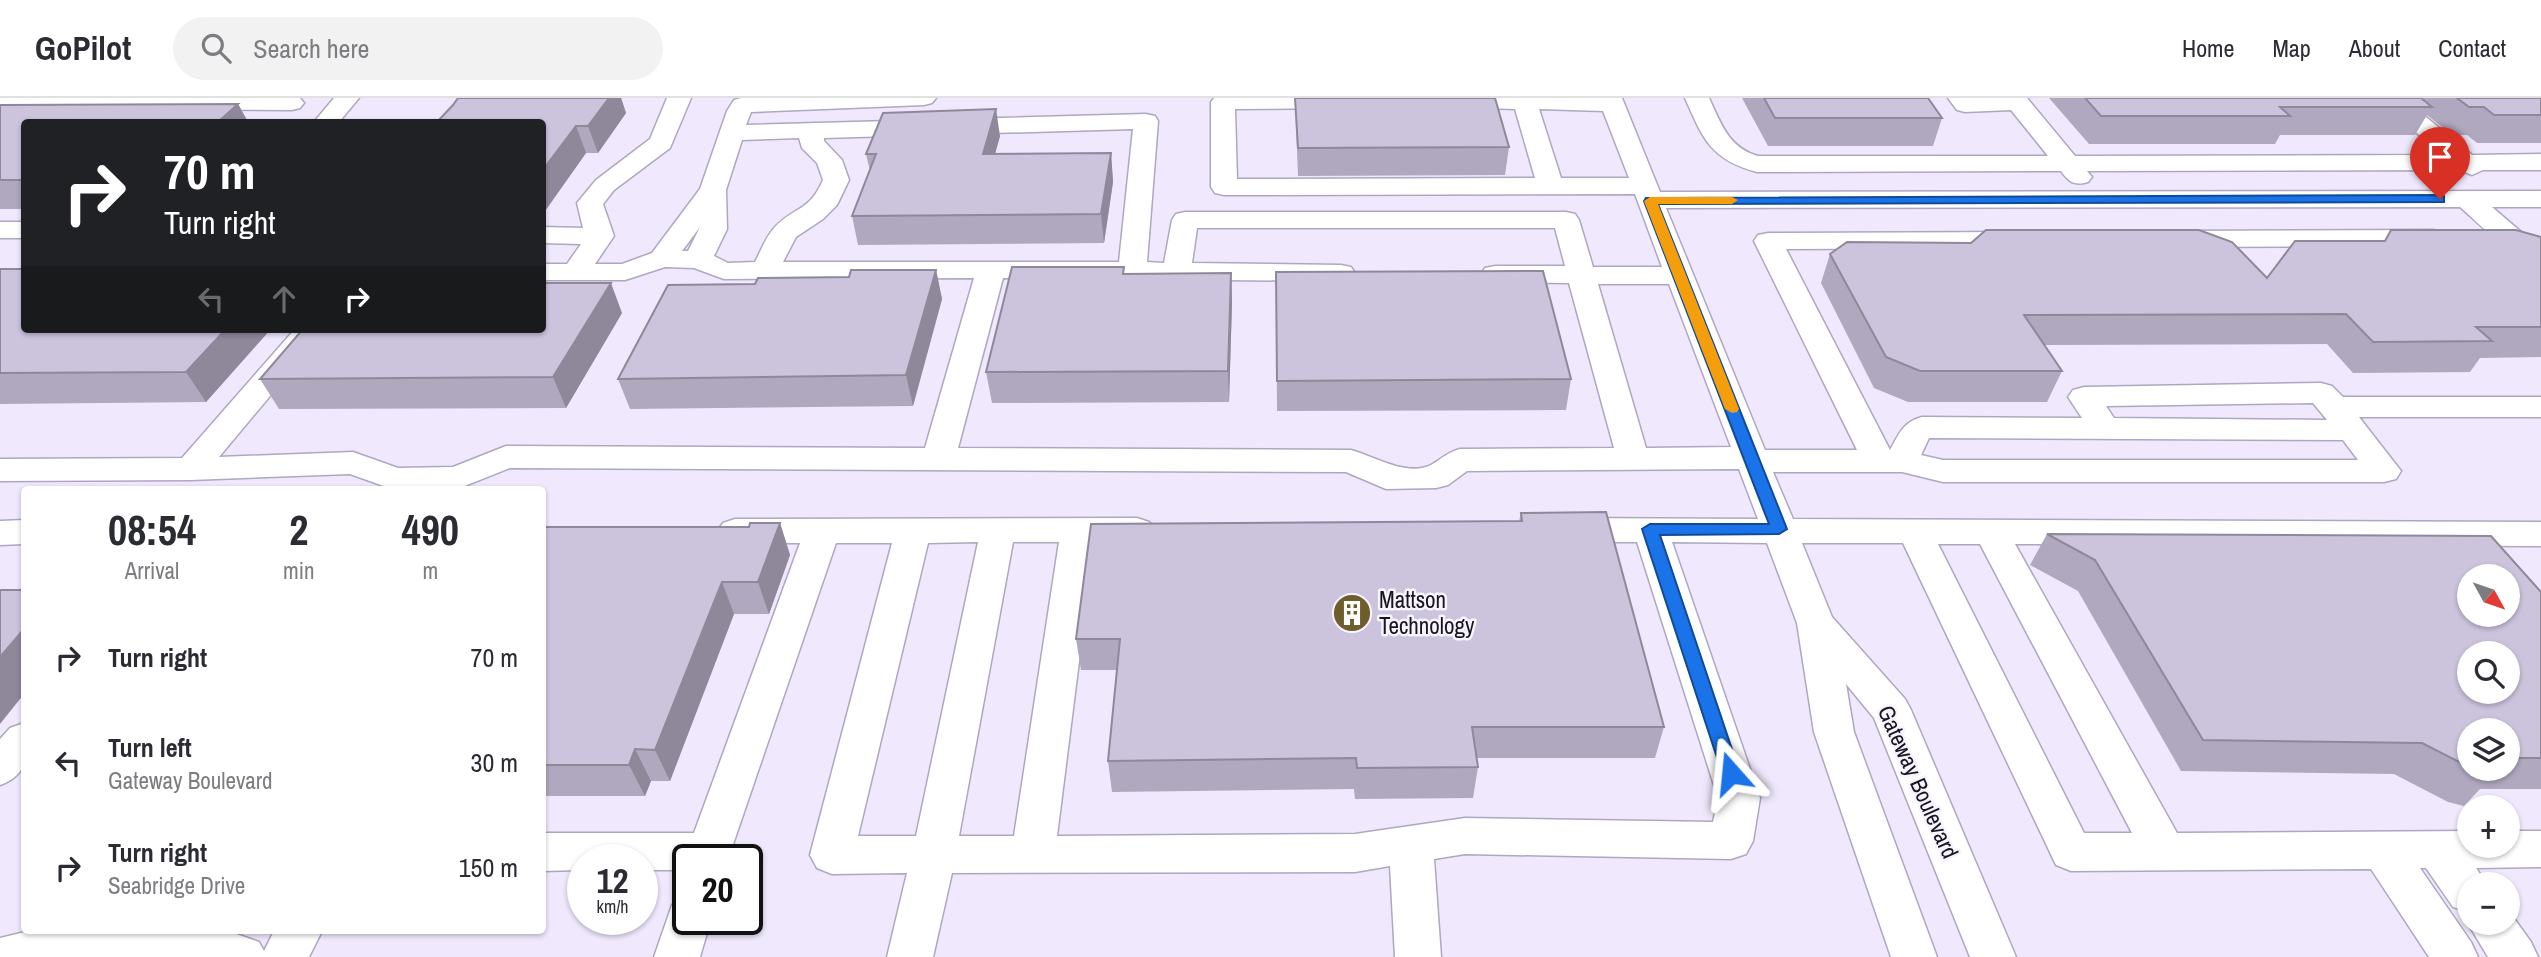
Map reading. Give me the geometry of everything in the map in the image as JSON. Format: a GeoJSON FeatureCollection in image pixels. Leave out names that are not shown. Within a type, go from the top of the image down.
{"type":"FeatureCollection","features":[{"type":"Feature","properties":{"kind":"street"},"geometry":{"type":"LineString","coordinates":[[329,119],[347,98]]}},
{"type":"Feature","properties":{"kind":"street"},"geometry":{"type":"LineString","coordinates":[[662,260],[713,190],[743,101],[924,98]]}},
{"type":"Feature","properties":{"kind":"street"},"geometry":{"type":"LineString","coordinates":[[1697,98],[1720,146],[1737,160],[1757,164],[2541,162]]}},
{"type":"Feature","properties":{"kind":"street"},"geometry":{"type":"LineString","coordinates":[[1960,98],[1965,105],[2016,100],[2097,199]]}},
{"type":"Feature","properties":{"kind":"street"},"geometry":{"type":"LineString","coordinates":[[2389,98],[2465,162],[2531,199]]}},
{"type":"Feature","properties":{"kind":"street"},"geometry":{"type":"LineString","coordinates":[[600,236],[592,217],[590,203],[605,185],[661,143],[684,99]]}},
{"type":"Feature","properties":{"kind":"street"},"geometry":{"type":"LineString","coordinates":[[0,101],[294,100]]}},
{"type":"Feature","properties":{"kind":"street"},"geometry":{"type":"LineString","coordinates":[[276,119],[294,100]]}},
{"type":"Feature","properties":{"kind":"street"},"geometry":{"type":"LineString","coordinates":[[1524,100],[1550,186]]}},
{"type":"Feature","properties":{"kind":"street"},"geometry":{"type":"LineString","coordinates":[[1420,101],[1524,100],[1540,104],[1611,101]]}},
{"type":"Feature","properties":{"kind":"street"},"geometry":{"type":"LineString","coordinates":[[1367,101],[1223,102],[1224,187],[1550,186],[1648,193],[2097,199],[2531,199]]}},
{"type":"Feature","properties":{"kind":"street","name":"Gateway Boulevard"},"geometry":{"type":"LineString","coordinates":[[1611,101],[1816,623],[1834,732],[1914,957]]}},
{"type":"Feature","properties":{"kind":"street"},"geometry":{"type":"LineString","coordinates":[[732,133],[1146,121],[1132,271]]}},
{"type":"Feature","properties":{"kind":"street"},"geometry":{"type":"LineString","coordinates":[[764,271],[785,232],[814,213],[828,199],[836,180],[829,160],[811,143],[813,131]]}},
{"type":"Feature","properties":{"kind":"street"},"geometry":{"type":"LineString","coordinates":[[698,260],[713,229],[713,190]]}},
{"type":"Feature","properties":{"kind":"street"},"geometry":{"type":"LineString","coordinates":[[2466,199],[2527,237]]}},
{"type":"Feature","properties":{"kind":"street"},"geometry":{"type":"LineString","coordinates":[[1179,257],[1185,220],[1566,220],[1633,459]]}},
{"type":"Feature","properties":{"kind":"street"},"geometry":{"type":"LineString","coordinates":[[0,230],[21,230]]}},
{"type":"Feature","properties":{"kind":"street"},"geometry":{"type":"LineString","coordinates":[[546,235],[600,236]]}},
{"type":"Feature","properties":{"kind":"street"},"geometry":{"type":"LineString","coordinates":[[575,272],[600,236]]}},
{"type":"Feature","properties":{"kind":"street"},"geometry":{"type":"LineString","coordinates":[[2151,239],[2527,237]]}},
{"type":"Feature","properties":{"kind":"street"},"geometry":{"type":"LineString","coordinates":[[1890,461],[1768,241],[2055,239]]}},
{"type":"Feature","properties":{"kind":"street"},"geometry":{"type":"LineString","coordinates":[[546,272],[625,272],[662,260],[698,260],[724,271],[1132,271],[1179,257],[1373,273]]}},
{"type":"Feature","properties":{"kind":"street"},"geometry":{"type":"LineString","coordinates":[[939,459],[991,269]]}},
{"type":"Feature","properties":{"kind":"street"},"geometry":{"type":"LineString","coordinates":[[1471,274],[1680,276]]}},
{"type":"Feature","properties":{"kind":"street"},"geometry":{"type":"LineString","coordinates":[[191,469],[308,333]]}},
{"type":"Feature","properties":{"kind":"street"},"geometry":{"type":"LineString","coordinates":[[1890,461],[1922,427],[2104,427],[2541,407]]}},
{"type":"Feature","properties":{"kind":"street"},"geometry":{"type":"LineString","coordinates":[[0,470],[191,469],[353,463],[395,479],[457,478],[506,457],[1351,461],[1386,478],[1436,477],[1460,460],[1890,461],[1943,471],[2384,471],[2343,418]]}},
{"type":"Feature","properties":{"kind":"street"},"geometry":{"type":"LineString","coordinates":[[914,531],[832,855],[1355,853],[1465,836],[1731,841],[1739,798],[1650,529]]}},
{"type":"Feature","properties":{"kind":"street"},"geometry":{"type":"LineString","coordinates":[[696,531],[1176,530]]}},
{"type":"Feature","properties":{"kind":"street"},"geometry":{"type":"LineString","coordinates":[[1539,530],[2541,534]]}},
{"type":"Feature","properties":{"kind":"street"},"geometry":{"type":"LineString","coordinates":[[711,844],[822,531]]}},
{"type":"Feature","properties":{"kind":"street"},"geometry":{"type":"LineString","coordinates":[[910,957],[934,854],[998,531]]}},
{"type":"Feature","properties":{"kind":"street"},"geometry":{"type":"LineString","coordinates":[[1033,854],[1078,531]]}},
{"type":"Feature","properties":{"kind":"street"},"geometry":{"type":"LineString","coordinates":[[1915,532],[2071,852],[2541,849]]}},
{"type":"Feature","properties":{"kind":"street"},"geometry":{"type":"LineString","coordinates":[[1991,532],[2164,851]]}},
{"type":"Feature","properties":{"kind":"street"},"geometry":{"type":"LineString","coordinates":[[0,533],[21,533]]}},
{"type":"Feature","properties":{"kind":"street","name":"Gateway Boulevard"},"geometry":{"type":"LineString","coordinates":[[1816,623],[1891,710],[1993,957]]}},
{"type":"Feature","properties":{"kind":"street"},"geometry":{"type":"LineString","coordinates":[[0,768],[21,742]]}},
{"type":"Feature","properties":{"kind":"street"},"geometry":{"type":"LineString","coordinates":[[1411,845],[1418,957]]}},
{"type":"Feature","properties":{"kind":"street"},"geometry":{"type":"LineString","coordinates":[[2383,850],[2455,957]]}},
{"type":"Feature","properties":{"kind":"street"},"geometry":{"type":"LineString","coordinates":[[2438,850],[2457,876]]}},
{"type":"Feature","properties":{"kind":"street"},"geometry":{"type":"LineString","coordinates":[[546,852],[672,854]]}},
{"type":"Feature","properties":{"kind":"street"},"geometry":{"type":"LineString","coordinates":[[284,957],[297,934]]}},
{"type":"Feature","properties":{"kind":"street"},"geometry":{"type":"LineString","coordinates":[[677,957],[683,935]]}},
{"type":"Feature","properties":{"kind":"street"},"geometry":{"type":"LineString","coordinates":[[2499,935],[2515,957]]}},
{"type":"Feature","properties":{"kind":"street"},"geometry":{"type":"LineString","coordinates":[[5,957],[57,946],[223,950],[243,957]]}},
{"type":"Feature","properties":{"kind":"shaded area"},"geometry":{"type":"Polygon","coordinates":[[[0,98],[2541,98],[2541,957],[0,957],[0,98]]]}},
{"type":"Feature","properties":{"kind":"building"},"geometry":{"type":"Polygon","coordinates":[[[458,98],[609,98],[588,126],[576,126],[546,166],[546,119],[440,119],[458,98]]]}},
{"type":"Feature","properties":{"kind":"building"},"geometry":{"type":"Polygon","coordinates":[[[1295,98],[1495,98],[1509,147],[1298,148],[1295,98]]]}},
{"type":"Feature","properties":{"kind":"building"},"geometry":{"type":"Polygon","coordinates":[[[1764,98],[1928,98],[1942,118],[1775,118],[1764,98]]]}},
{"type":"Feature","properties":{"kind":"building"},"geometry":{"type":"Polygon","coordinates":[[[2085,98],[2421,98],[2432,107],[2280,107],[2290,116],[2101,116],[2085,98]]]}},
{"type":"Feature","properties":{"kind":"building"},"geometry":{"type":"Polygon","coordinates":[[[2457,98],[2541,98],[2541,115],[2494,115],[2484,107],[2469,107],[2457,98]]]}},
{"type":"Feature","properties":{"kind":"building"},"geometry":{"type":"Polygon","coordinates":[[[238,104],[221,119],[21,119],[21,180],[0,180],[0,105],[238,104]]]}},
{"type":"Feature","properties":{"kind":"building"},"geometry":{"type":"Polygon","coordinates":[[[996,109],[983,154],[1111,153],[1101,214],[852,216],[876,154],[866,154],[883,113],[996,109]]]}},
{"type":"Feature","properties":{"kind":"building"},"geometry":{"type":"Polygon","coordinates":[[[1986,230],[2199,230],[2232,242],[2267,278],[2295,241],[2385,241],[2391,230],[2516,230],[2541,237],[2541,327],[2476,327],[2492,341],[2373,342],[2346,314],[2024,315],[2062,371],[1920,371],[1886,357],[1830,254],[1847,242],[1971,243],[1986,230]]]}},
{"type":"Feature","properties":{"kind":"building"},"geometry":{"type":"Polygon","coordinates":[[[1012,267],[1124,267],[1123,274],[1231,273],[1228,371],[986,372],[1012,267]]]}},
{"type":"Feature","properties":{"kind":"building"},"geometry":{"type":"Polygon","coordinates":[[[0,269],[21,269],[21,333],[222,333],[186,372],[0,373],[0,269]]]}},
{"type":"Feature","properties":{"kind":"building"},"geometry":{"type":"Polygon","coordinates":[[[851,270],[936,270],[906,375],[618,379],[668,285],[755,284],[758,278],[849,277],[851,270]]]}},
{"type":"Feature","properties":{"kind":"building"},"geometry":{"type":"Polygon","coordinates":[[[1543,271],[1571,379],[1277,381],[1276,272],[1543,271]]]}},
{"type":"Feature","properties":{"kind":"building"},"geometry":{"type":"Polygon","coordinates":[[[546,283],[611,283],[553,377],[260,379],[300,333],[546,333],[546,283]]]}},
{"type":"Feature","properties":{"kind":"building","name":"Mattson Technology"},"geometry":{"type":"Polygon","coordinates":[[[1606,512],[1664,727],[1472,727],[1478,767],[1357,768],[1356,758],[1108,761],[1120,639],[1076,639],[1091,524],[1522,521],[1521,513],[1606,512]]]}},
{"type":"Feature","properties":{"kind":"building"},"geometry":{"type":"Polygon","coordinates":[[[750,523],[780,523],[758,582],[722,582],[655,750],[635,749],[629,765],[546,765],[546,527],[749,527],[750,523]]]}},
{"type":"Feature","properties":{"kind":"building"},"geometry":{"type":"Polygon","coordinates":[[[2047,534],[2491,536],[2516,564],[2457,564],[2457,627],[2520,627],[2520,568],[2541,592],[2541,758],[2520,758],[2520,718],[2457,718],[2457,761],[2422,743],[2203,740],[2095,560],[2047,534]]]}},
{"type":"Feature","properties":{"kind":"building"},"geometry":{"type":"Polygon","coordinates":[[[0,590],[21,590],[21,632],[0,657],[0,590]]]}},
{"type":"Feature","properties":{"kind":"slow traffic"},"geometry":{"type":"LineString","coordinates":[[1732,200],[1650,201],[1732,409]]}},
{"type":"Feature","properties":{"kind":"place","name":"Mattson Technology"},"geometry":{"type":"Point","coordinates":[1352,613]}},
{"type":"Feature","properties":{"kind":"route"},"geometry":{"type":"LineString","coordinates":[[1731,773],[1650,529],[1779,529],[1650,201],[2440,199]]}}]}
